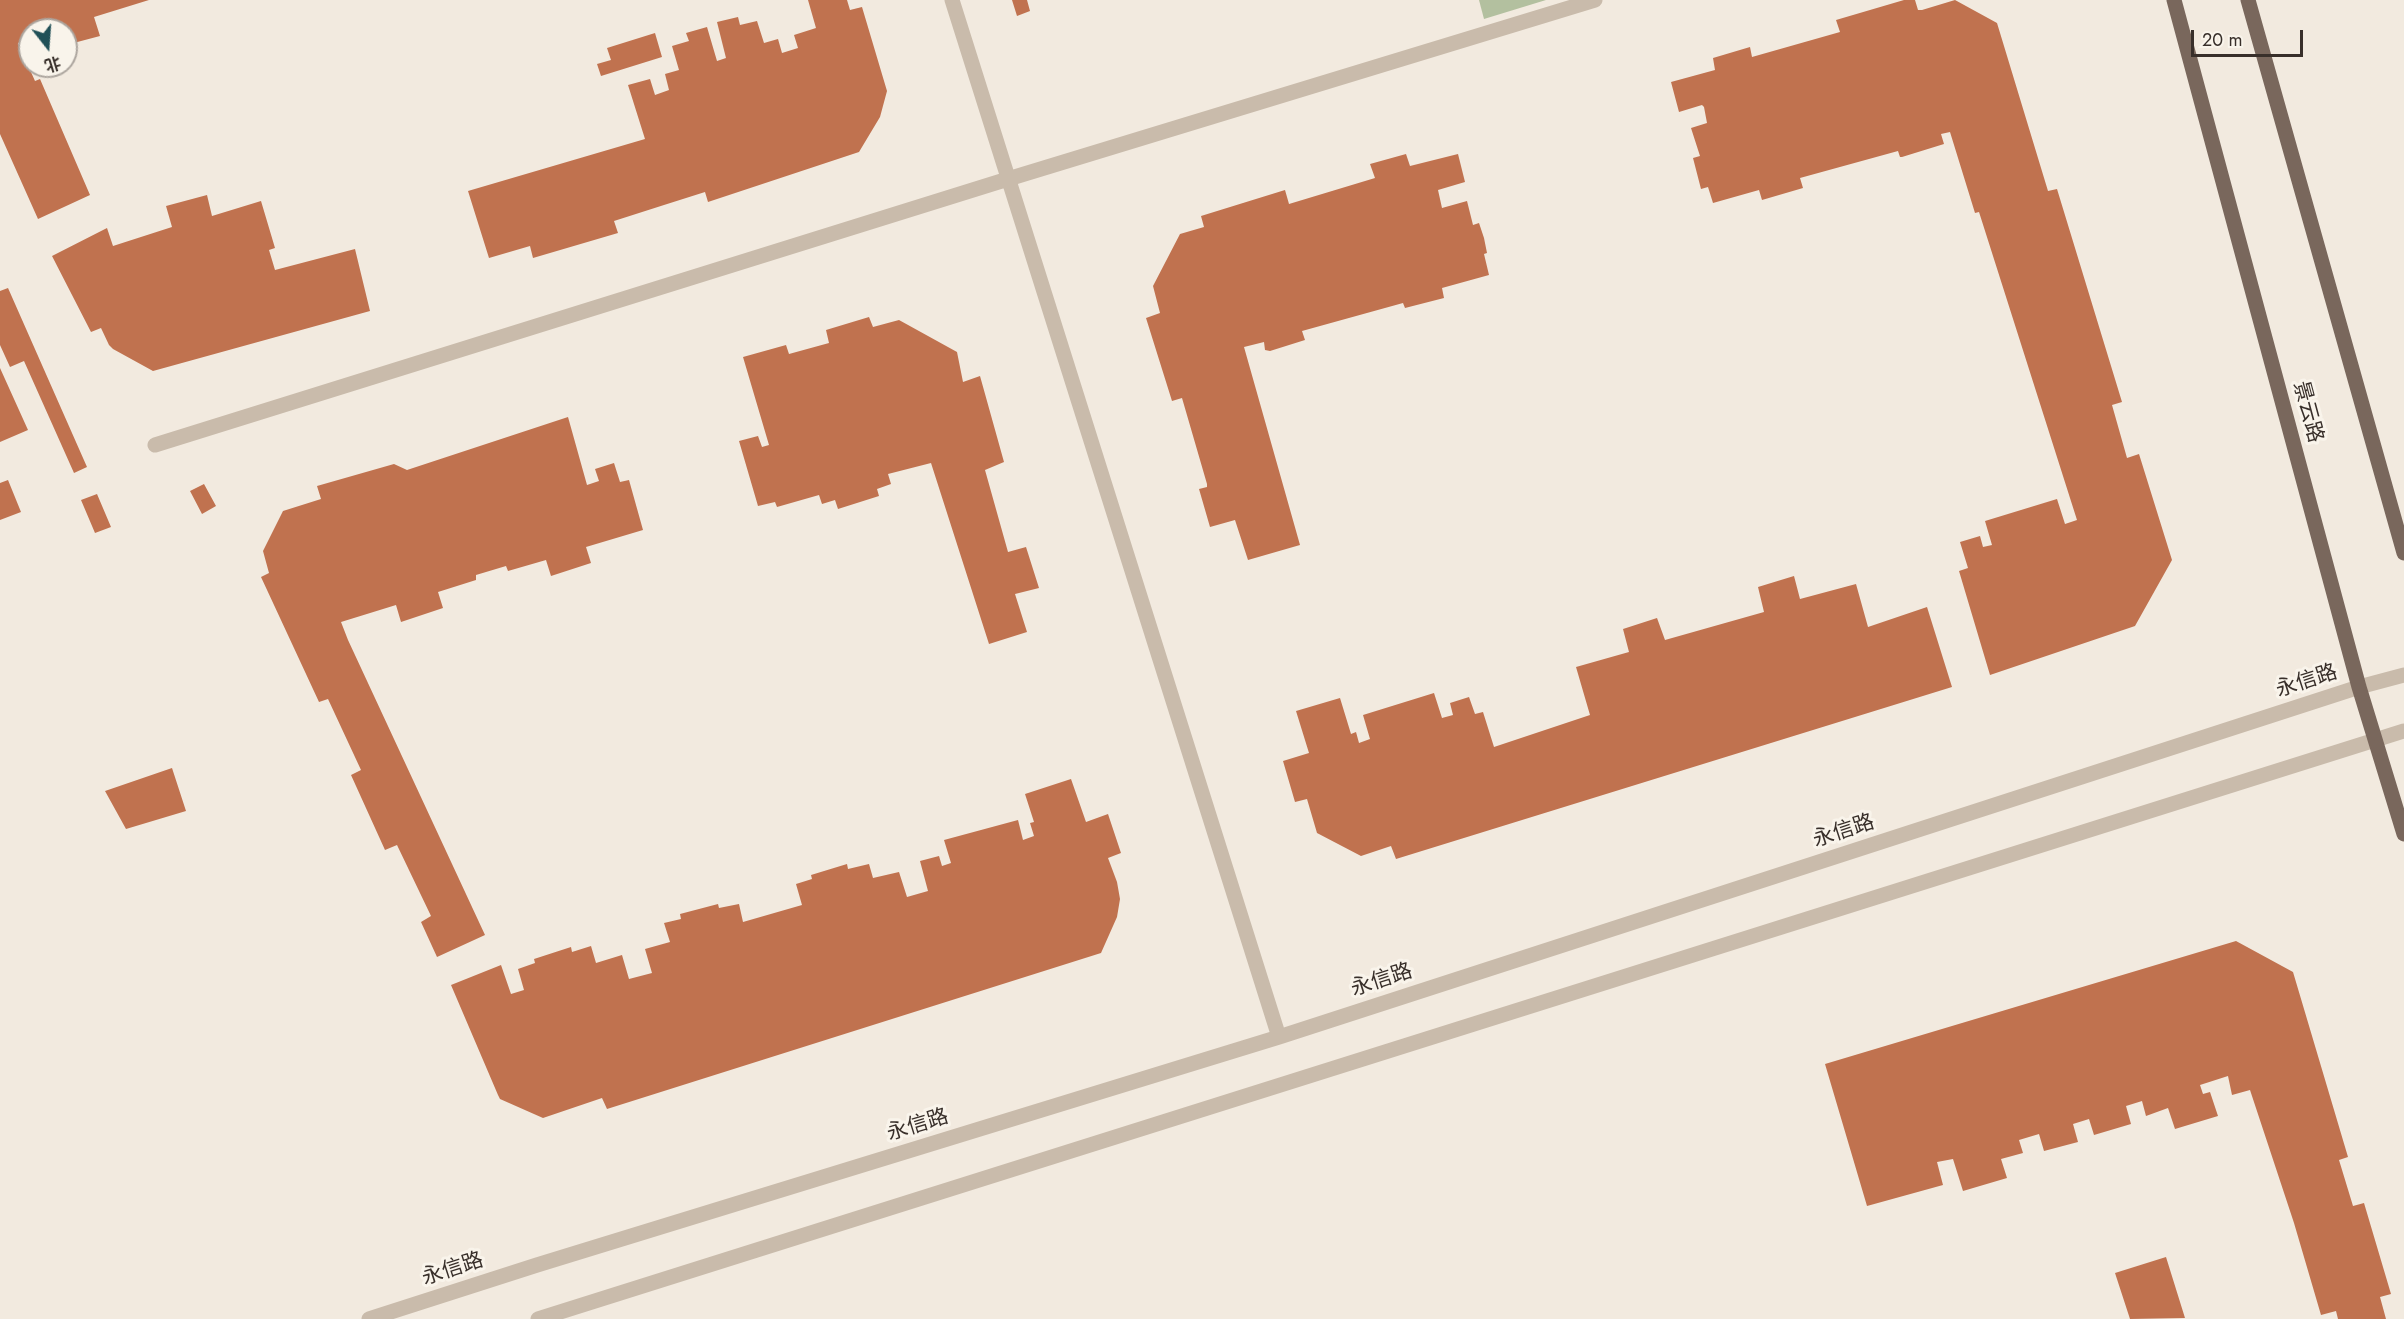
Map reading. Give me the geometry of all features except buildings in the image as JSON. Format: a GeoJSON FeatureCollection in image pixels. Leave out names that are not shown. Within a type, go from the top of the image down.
{"type":"FeatureCollection","features":[{"type":"Feature","properties":{"kind":"main road","name":"景云路"},"geometry":{"type":"LineString","coordinates":[[2174,0],[2359,687],[2404,834]]}},
{"type":"Feature","properties":{"kind":"main road"},"geometry":{"type":"LineString","coordinates":[[2248,0],[2404,553]]}},
{"type":"Feature","properties":{"kind":"street"},"geometry":{"type":"LineString","coordinates":[[952,0],[1279,1036]]}},
{"type":"Feature","properties":{"kind":"street"},"geometry":{"type":"LineString","coordinates":[[156,445],[1008,179],[1595,0]]}},
{"type":"Feature","properties":{"kind":"street","name":"永信路"},"geometry":{"type":"LineString","coordinates":[[369,1319],[386,1316],[549,1261],[1279,1036],[2359,687],[2404,675]]}},
{"type":"Feature","properties":{"kind":"street"},"geometry":{"type":"LineString","coordinates":[[538,1319],[2404,731]]}},
{"type":"Feature","properties":{"kind":"green space"},"geometry":{"type":"Polygon","coordinates":[[[1479,0],[1546,0],[1484,19],[1479,0]]]}}]}
